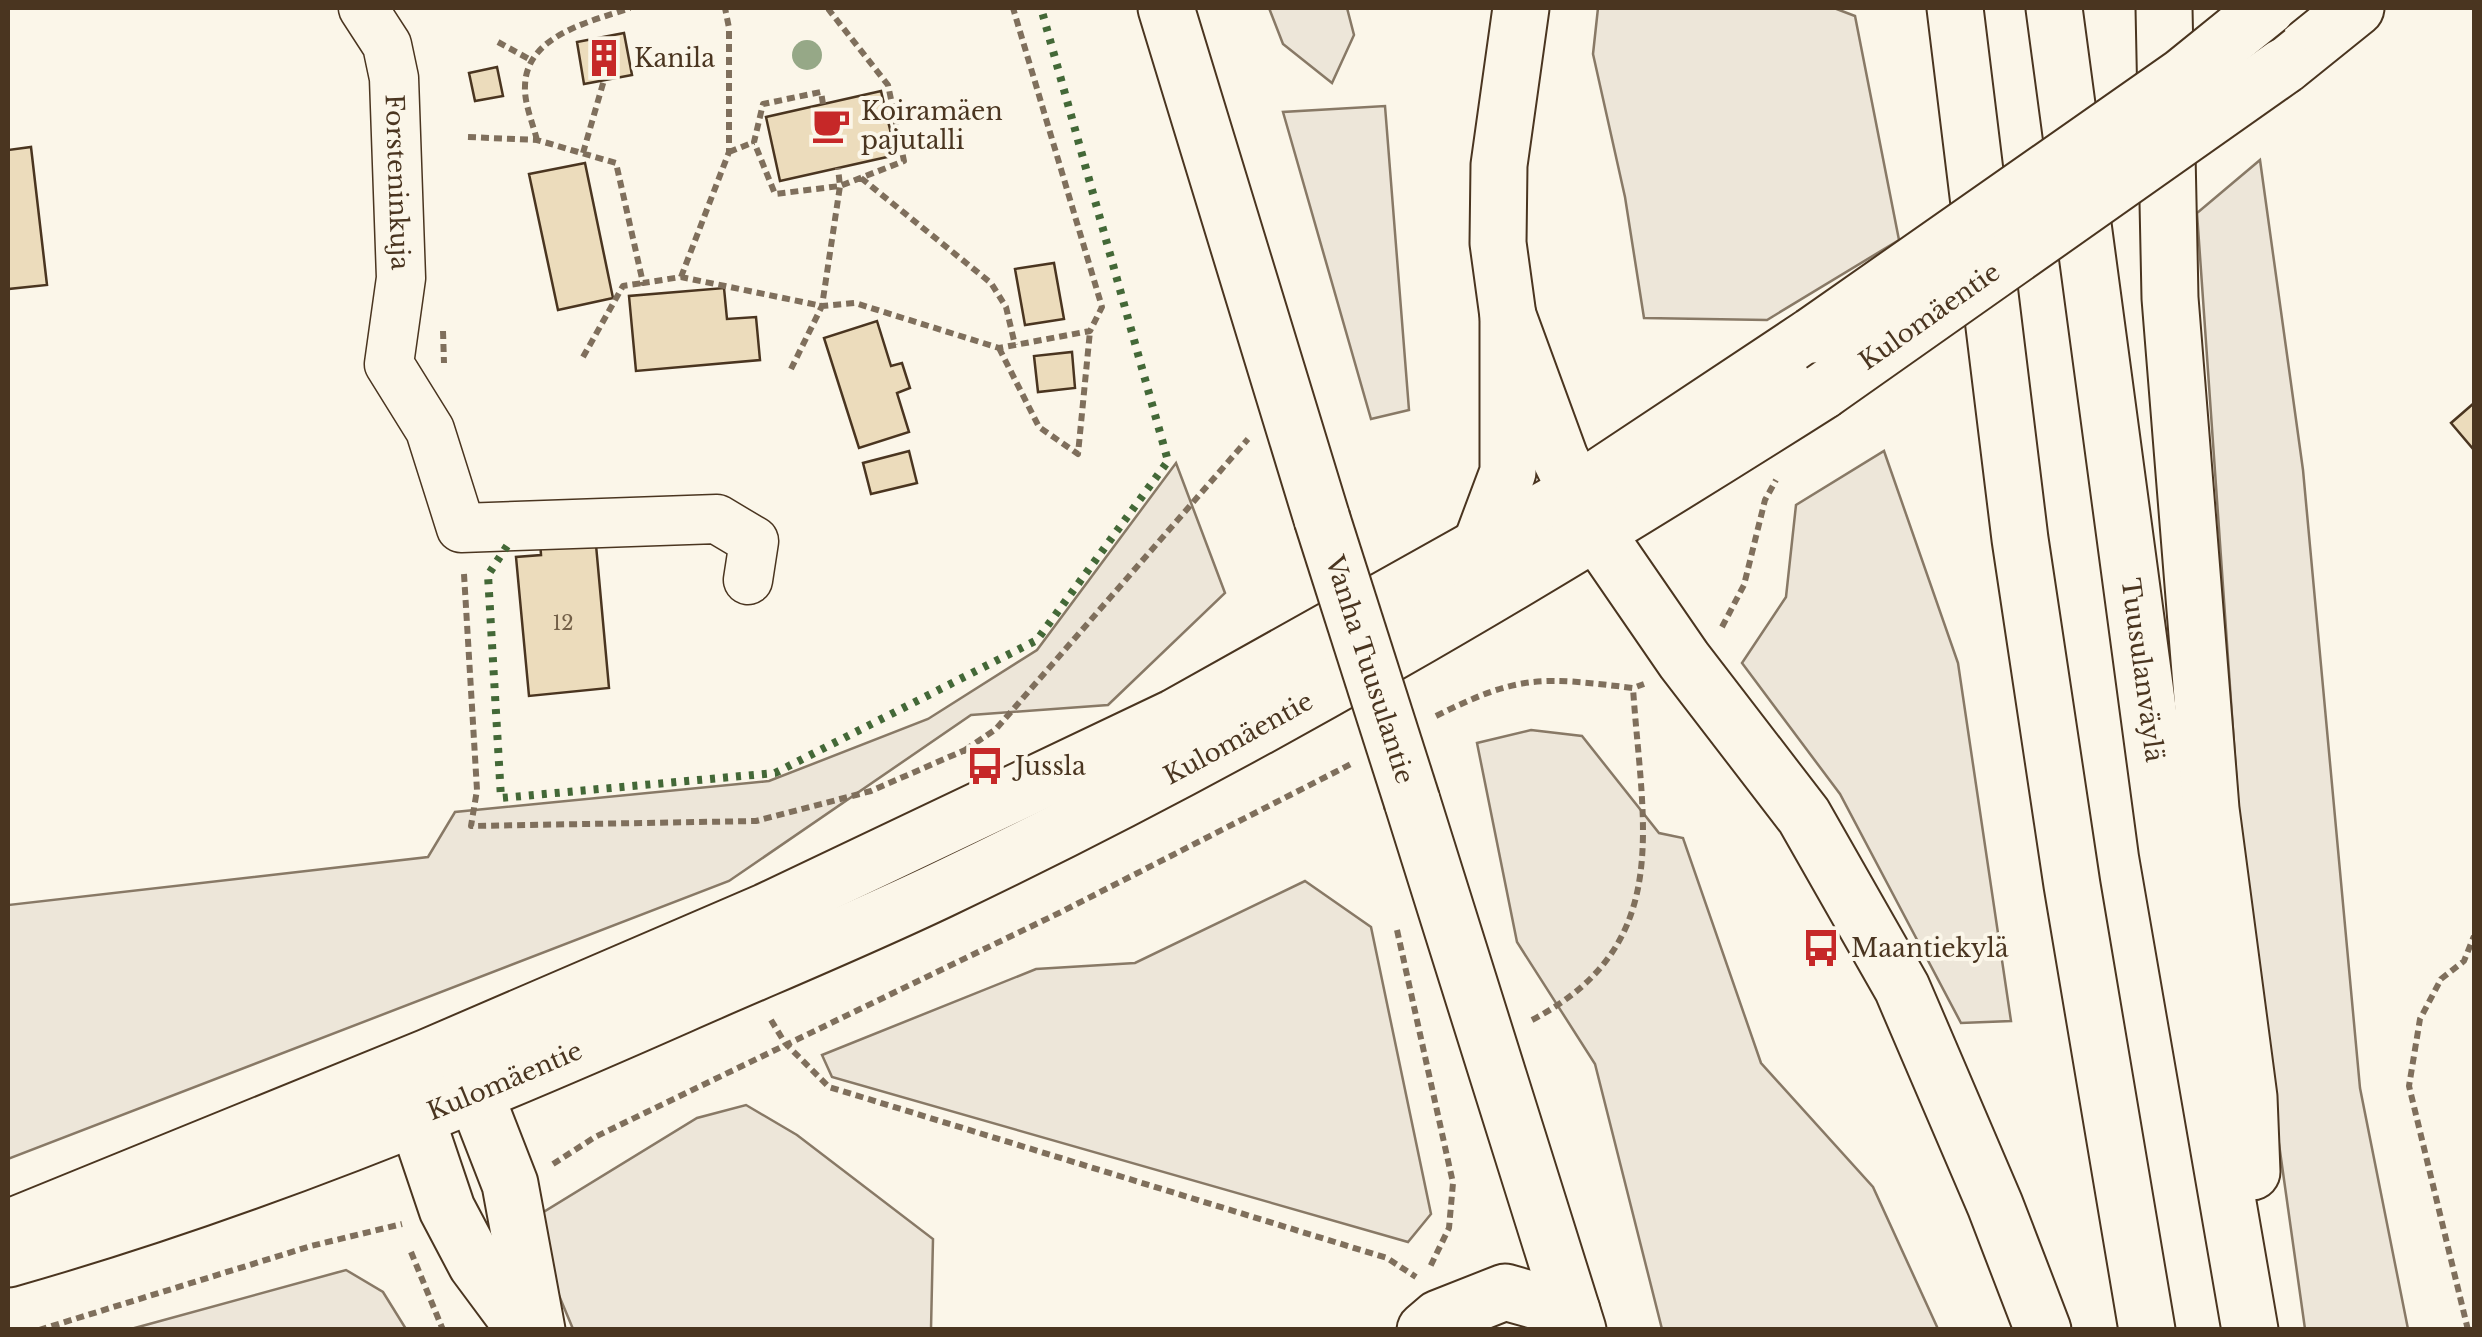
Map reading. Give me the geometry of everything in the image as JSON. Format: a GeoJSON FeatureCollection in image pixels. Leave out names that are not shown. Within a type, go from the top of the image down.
{"type":"FeatureCollection","features":[{"type":"Feature","properties":{"kind":"main road","name":"Vanha Tuusulantie"},"geometry":{"type":"LineString","coordinates":[[1166,8],[1322,520],[1485,1033],[1569,1323]]}},
{"type":"Feature","properties":{"kind":"main road"},"geometry":{"type":"LineString","coordinates":[[1480,547],[1508,472],[1508,316],[1498,243],[1500,165],[1521,8]]}},
{"type":"Feature","properties":{"kind":"main road"},"geometry":{"type":"LineString","coordinates":[[1955,8],[2026,577],[2072,885],[2147,1330]]}},
{"type":"Feature","properties":{"kind":"main road","name":"Tuusulanväylä"},"geometry":{"type":"LineString","coordinates":[[2054,8],[2167,850],[2254,1330]]}},
{"type":"Feature","properties":{"kind":"main road"},"geometry":{"type":"LineString","coordinates":[[2164,8],[2170,298],[2211,809],[2249,1097],[2254,1330]]}},
{"type":"Feature","properties":{"kind":"main road","name":"Kulomäentie"},"geometry":{"type":"LineString","coordinates":[[8,1259],[90,1236],[475,1094],[940,891],[1266,722],[1586,514],[1813,335],[2183,76],[2267,8]]}},
{"type":"Feature","properties":{"kind":"main road","name":"Kulomäentie"},"geometry":{"type":"LineString","coordinates":[[8,1228],[428,1057],[768,911],[1175,716],[1480,547],[1586,514],[1823,391],[2284,66],[2356,8]]}},
{"type":"Feature","properties":{"kind":"main road"},"geometry":{"type":"LineString","coordinates":[[1508,316],[1586,514],[1684,660],[1804,816],[1902,988],[1996,1204],[2044,1330]]}},
{"type":"Feature","properties":{"kind":"main road"},"geometry":{"type":"LineString","coordinates":[[524,1330],[476,1264],[424,1216],[416,1117],[428,1057],[475,1094],[510,1184],[537,1330]]}},
{"type":"Feature","properties":{"kind":"main road"},"geometry":{"type":"LineString","coordinates":[[1425,1330],[1440,1318],[1505,1292],[1569,1323]]}},
{"type":"Feature","properties":{"kind":"street","name":"Forsteninkuja"},"geometry":{"type":"LineString","coordinates":[[363,8],[387,45],[394,78],[401,278],[389,364],[430,430],[461,528]]}},
{"type":"Feature","properties":{"kind":"street"},"geometry":{"type":"LineString","coordinates":[[461,528],[716,519],[754,540],[748,580]]}},
{"type":"Feature","properties":{"kind":"path"},"geometry":{"type":"LineString","coordinates":[[537,140],[524,88],[529,60],[541,44],[630,8]]}},
{"type":"Feature","properties":{"kind":"path"},"geometry":{"type":"LineString","coordinates":[[681,276],[728,152],[729,28],[725,8]]}},
{"type":"Feature","properties":{"kind":"path"},"geometry":{"type":"LineString","coordinates":[[824,104],[821,92],[764,104],[754,142],[774,194],[840,186],[904,161],[888,85],[829,10],[835,8]]}},
{"type":"Feature","properties":{"kind":"path"},"geometry":{"type":"LineString","coordinates":[[999,348],[1038,427],[1078,454],[1090,331],[1102,307],[1013,8]]}},
{"type":"Feature","properties":{"kind":"path"},"geometry":{"type":"LineString","coordinates":[[498,42],[529,60]]}},
{"type":"Feature","properties":{"kind":"path"},"geometry":{"type":"LineString","coordinates":[[583,153],[604,80]]}},
{"type":"Feature","properties":{"kind":"path"},"geometry":{"type":"LineString","coordinates":[[468,136],[537,140],[616,163],[643,282]]}},
{"type":"Feature","properties":{"kind":"path"},"geometry":{"type":"LineString","coordinates":[[728,152],[754,142]]}},
{"type":"Feature","properties":{"kind":"path"},"geometry":{"type":"LineString","coordinates":[[791,369],[822,306],[840,186],[838,168]]}},
{"type":"Feature","properties":{"kind":"path"},"geometry":{"type":"LineString","coordinates":[[861,178],[990,283],[1006,307],[1015,344]]}},
{"type":"Feature","properties":{"kind":"path"},"geometry":{"type":"LineString","coordinates":[[583,356],[623,286],[681,276],[822,306],[855,303],[999,348],[1090,331]]}},
{"type":"Feature","properties":{"kind":"path"},"geometry":{"type":"LineString","coordinates":[[461,528],[477,790],[471,826],[756,821],[871,791],[965,750],[996,729],[1249,438]]}},
{"type":"Feature","properties":{"kind":"path"},"geometry":{"type":"LineString","coordinates":[[1424,723],[1504,685],[1546,678],[1633,688],[1655,680],[1716,638],[1744,584],[1765,500],[1782,469]]}},
{"type":"Feature","properties":{"kind":"path"},"geometry":{"type":"LineString","coordinates":[[1485,1033],[1533,1020],[1574,996],[1618,950],[1636,906],[1642,817],[1633,688]]}},
{"type":"Feature","properties":{"kind":"path"},"geometry":{"type":"LineString","coordinates":[[965,750],[1008,796]]}},
{"type":"Feature","properties":{"kind":"path"},"geometry":{"type":"LineString","coordinates":[[510,1184],[785,1043],[1062,912],[1360,758]]}},
{"type":"Feature","properties":{"kind":"path"},"geometry":{"type":"LineString","coordinates":[[766,1010],[785,1043],[830,1087],[1387,1258],[1421,1280],[1449,1228],[1453,1183],[1394,913]]}},
{"type":"Feature","properties":{"kind":"path"},"geometry":{"type":"LineString","coordinates":[[2468,1330],[2409,1086],[2420,1018],[2441,979],[2464,961],[2474,936]]}},
{"type":"Feature","properties":{"kind":"path"},"geometry":{"type":"LineString","coordinates":[[39,1330],[311,1246],[424,1216],[443,1330]]}},
{"type":"Feature","properties":{"kind":"shaded area"},"geometry":{"type":"Polygon","coordinates":[[[1269,8],[1347,8],[1354,35],[1332,83],[1283,44],[1269,8]]]}},
{"type":"Feature","properties":{"kind":"shaded area"},"geometry":{"type":"Polygon","coordinates":[[[1598,8],[1834,8],[1855,16],[1899,240],[1767,320],[1644,318],[1625,197],[1593,54],[1598,8]]]}},
{"type":"Feature","properties":{"kind":"shaded area"},"geometry":{"type":"Polygon","coordinates":[[[1385,106],[1409,410],[1371,419],[1283,112],[1385,106]]]}},
{"type":"Feature","properties":{"kind":"shaded area"},"geometry":{"type":"Polygon","coordinates":[[[2260,160],[2303,470],[2360,1088],[2408,1329],[2305,1329],[2245,902],[2197,213],[2260,160]]]}},
{"type":"Feature","properties":{"kind":"shaded area"},"geometry":{"type":"Polygon","coordinates":[[[1884,451],[1958,663],[2011,1021],[1961,1023],[1840,794],[1742,663],[1786,597],[1796,505],[1884,451]]]}},
{"type":"Feature","properties":{"kind":"shaded area"},"geometry":{"type":"Polygon","coordinates":[[[1176,463],[1225,593],[1108,705],[971,715],[729,881],[8,1159],[8,905],[428,857],[455,812],[769,781],[928,719],[1037,650],[1176,463]]]}},
{"type":"Feature","properties":{"kind":"shaded area"},"geometry":{"type":"Polygon","coordinates":[[[1531,730],[1582,736],[1659,833],[1683,838],[1761,1063],[1873,1187],[1938,1329],[1662,1329],[1595,1064],[1517,942],[1477,743],[1531,730]]]}},
{"type":"Feature","properties":{"kind":"shaded area"},"geometry":{"type":"Polygon","coordinates":[[[1305,881],[1371,927],[1431,1214],[1408,1242],[832,1077],[822,1055],[1036,969],[1135,963],[1305,881]]]}},
{"type":"Feature","properties":{"kind":"shaded area"},"geometry":{"type":"Polygon","coordinates":[[[746,1105],[797,1135],[933,1239],[931,1329],[573,1329],[543,1257],[542,1213],[697,1118],[746,1105]]]}},
{"type":"Feature","properties":{"kind":"shaded area"},"geometry":{"type":"Polygon","coordinates":[[[346,1270],[383,1292],[406,1329],[131,1329],[346,1270]]]}},
{"type":"Feature","properties":{"kind":"building","name":"Kanila"},"geometry":{"type":"Polygon","coordinates":[[[624,33],[632,75],[584,84],[577,42],[624,33]]]}},
{"type":"Feature","properties":{"kind":"building"},"geometry":{"type":"Polygon","coordinates":[[[497,67],[503,96],[475,101],[469,73],[497,67]]]}},
{"type":"Feature","properties":{"kind":"building"},"geometry":{"type":"Polygon","coordinates":[[[881,91],[896,155],[780,181],[766,117],[881,91]]]}},
{"type":"Feature","properties":{"kind":"building"},"geometry":{"type":"Polygon","coordinates":[[[31,147],[47,285],[8,289],[8,150],[31,147]]]}},
{"type":"Feature","properties":{"kind":"building"},"geometry":{"type":"Polygon","coordinates":[[[585,163],[613,298],[558,310],[529,174],[585,163]]]}},
{"type":"Feature","properties":{"kind":"building"},"geometry":{"type":"Polygon","coordinates":[[[1054,263],[1064,319],[1025,325],[1015,269],[1054,263]]]}},
{"type":"Feature","properties":{"kind":"building"},"geometry":{"type":"Polygon","coordinates":[[[724,288],[727,319],[756,317],[760,360],[636,371],[629,296],[724,288]]]}},
{"type":"Feature","properties":{"kind":"building"},"geometry":{"type":"Polygon","coordinates":[[[877,321],[891,366],[902,363],[910,388],[897,393],[909,432],[859,448],[824,338],[877,321]]]}},
{"type":"Feature","properties":{"kind":"building"},"geometry":{"type":"Polygon","coordinates":[[[1072,352],[1075,388],[1038,392],[1034,356],[1072,352]]]}},
{"type":"Feature","properties":{"kind":"building"},"geometry":{"type":"Polygon","coordinates":[[[2474,403],[2474,450],[2451,423],[2474,403]]]}},
{"type":"Feature","properties":{"kind":"building"},"geometry":{"type":"Polygon","coordinates":[[[909,451],[917,483],[871,494],[863,463],[909,451]]]}},
{"type":"Feature","properties":{"kind":"building"},"geometry":{"type":"Polygon","coordinates":[[[595,534],[609,688],[529,696],[516,557],[541,555],[540,539],[595,534]]]}},
{"type":"Feature","properties":{"kind":"hedge"},"geometry":{"type":"LineString","coordinates":[[507,546],[488,575],[501,798],[775,773],[1037,640],[1168,461],[1041,8]]}},
{"type":"Feature","properties":{"kind":"place","name":"Kanila"},"geometry":{"type":"Point","coordinates":[604,58]}},
{"type":"Feature","properties":{"kind":"place","name":"Koiramäen pajutalli"},"geometry":{"type":"Point","coordinates":[831,125]}},
{"type":"Feature","properties":{"kind":"place","name":"Jussla"},"geometry":{"type":"Point","coordinates":[985,766]}},
{"type":"Feature","properties":{"kind":"place","name":"Maantiekylä"},"geometry":{"type":"Point","coordinates":[1821,948]}}]}
